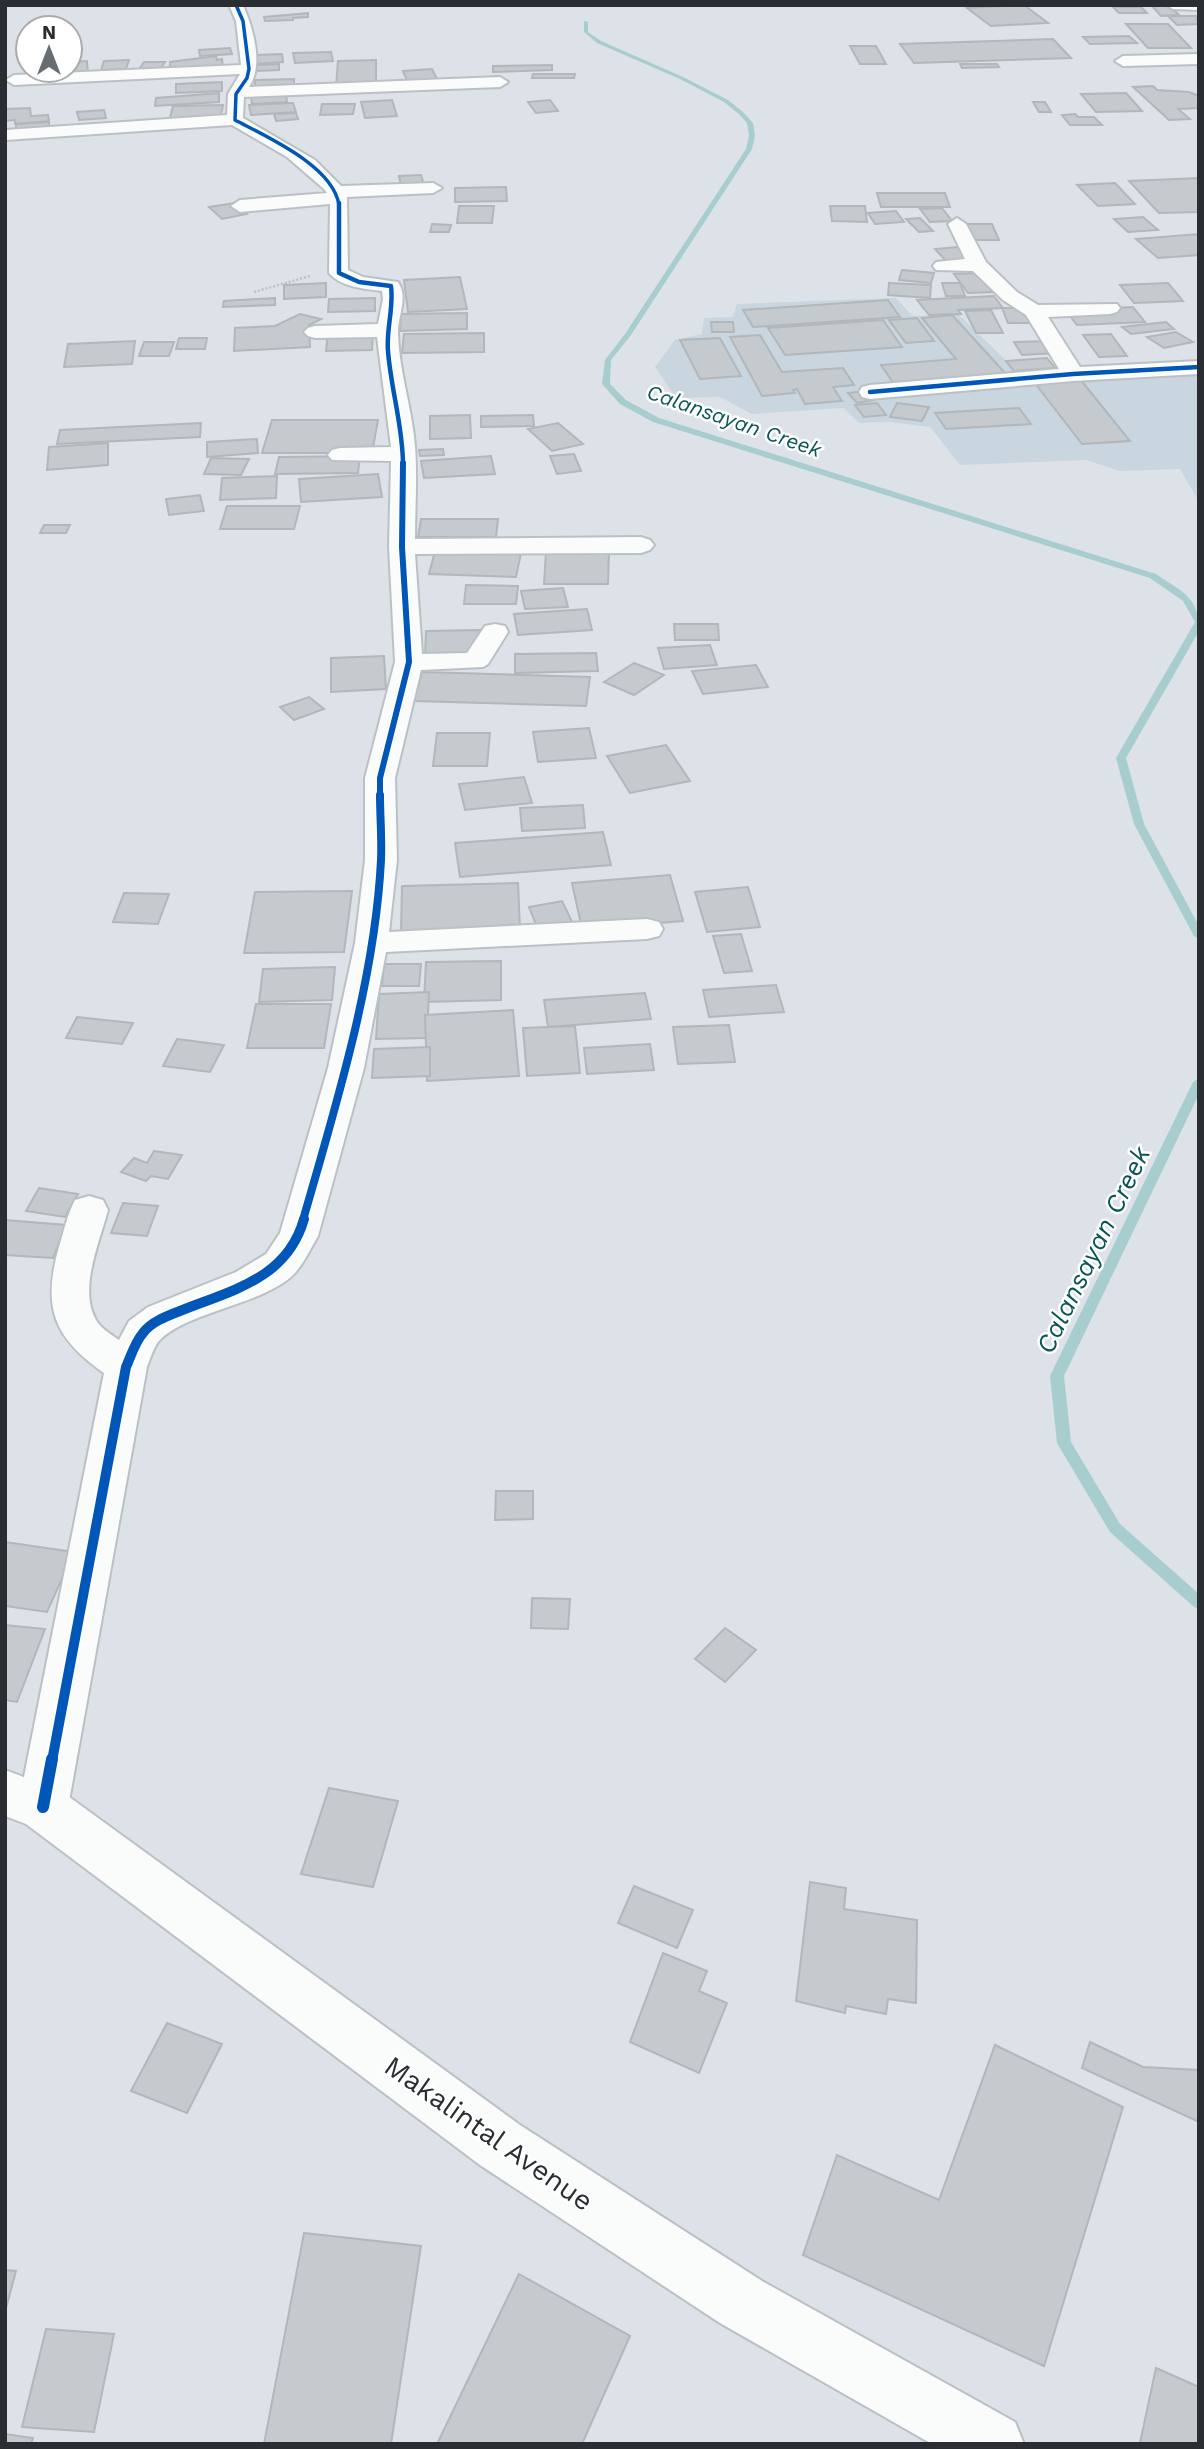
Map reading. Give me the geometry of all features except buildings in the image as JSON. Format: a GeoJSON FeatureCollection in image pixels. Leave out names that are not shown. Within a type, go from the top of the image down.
{"type":"FeatureCollection","features":[{"type":"Feature","properties":{"kind":"street"},"geometry":{"type":"LineString","coordinates":[[24,1800],[126,1367],[143,1332],[162,1318],[250,1283],[280,1264],[299,1236],[346,1068],[371,943],[381,860],[380,778],[409,662],[402,547],[402,439],[388,353],[387,330],[393,299],[391,286],[345,278],[338,269],[336,195],[331,184],[278,142],[241,93],[243,21],[236,5]]}},
{"type":"Feature","properties":{"kind":"street"},"geometry":{"type":"LineString","coordinates":[[1173,5],[1199,6]]}},
{"type":"Feature","properties":{"kind":"street"},"geometry":{"type":"LineString","coordinates":[[1192,6],[1199,11]]}},
{"type":"Feature","properties":{"kind":"street"},"geometry":{"type":"LineString","coordinates":[[1123,61],[1199,59]]}},
{"type":"Feature","properties":{"kind":"street"},"geometry":{"type":"LineString","coordinates":[[1146,61],[1160,74]]}},
{"type":"Feature","properties":{"kind":"street"},"geometry":{"type":"LineString","coordinates":[[84,84],[241,93],[500,82]]}},
{"type":"Feature","properties":{"kind":"street"},"geometry":{"type":"LineString","coordinates":[[5,135],[241,93]]}},
{"type":"Feature","properties":{"kind":"street"},"geometry":{"type":"LineString","coordinates":[[240,206],[433,188]]}},
{"type":"Feature","properties":{"kind":"street"},"geometry":{"type":"LineString","coordinates":[[957,224],[978,265],[1010,296],[1034,311],[1073,374]]}},
{"type":"Feature","properties":{"kind":"street"},"geometry":{"type":"LineString","coordinates":[[943,266],[978,265]]}},
{"type":"Feature","properties":{"kind":"street"},"geometry":{"type":"LineString","coordinates":[[1010,296],[1073,293]]}},
{"type":"Feature","properties":{"kind":"street"},"geometry":{"type":"LineString","coordinates":[[1034,311],[1110,308]]}},
{"type":"Feature","properties":{"kind":"street"},"geometry":{"type":"LineString","coordinates":[[315,332],[387,330]]}},
{"type":"Feature","properties":{"kind":"street"},"geometry":{"type":"LineString","coordinates":[[870,392],[1073,374],[1199,367]]}},
{"type":"Feature","properties":{"kind":"street"},"geometry":{"type":"LineString","coordinates":[[340,455],[402,454]]}},
{"type":"Feature","properties":{"kind":"street"},"geometry":{"type":"LineString","coordinates":[[402,547],[641,545]]}},
{"type":"Feature","properties":{"kind":"street"},"geometry":{"type":"LineString","coordinates":[[409,662],[478,658],[495,632]]}},
{"type":"Feature","properties":{"kind":"street"},"geometry":{"type":"LineString","coordinates":[[371,943],[647,929]]}},
{"type":"Feature","properties":{"kind":"street"},"geometry":{"type":"LineString","coordinates":[[89,1210],[71,1289],[72,1312],[80,1329],[126,1367]]}},
{"type":"Feature","properties":{"kind":"street","name":"Makalintal Avenue"},"geometry":{"type":"LineString","coordinates":[[24,1800],[500,2145],[741,2302],[993,2444]]}},
{"type":"Feature","properties":{"kind":"path"},"geometry":{"type":"LineString","coordinates":[[254,292],[278,283],[338,269]]}},
{"type":"Feature","properties":{"kind":"shaded area"},"geometry":{"type":"Polygon","coordinates":[[[896,298],[912,316],[959,315],[1028,382],[1199,371],[1199,502],[1180,469],[1120,471],[1086,460],[960,465],[930,427],[890,422],[859,423],[844,408],[752,414],[720,397],[676,398],[655,367],[675,340],[702,334],[704,318],[733,317],[737,304],[896,298]]]}},
{"type":"Feature","properties":{"kind":"waterway","name":"Calansayan Creek"},"geometry":{"type":"LineString","coordinates":[[586,22],[586,32],[599,42],[682,78],[726,101],[750,123],[752,130],[749,149],[628,335],[608,360],[606,384],[623,402],[656,420],[1153,576],[1186,599],[1199,622]]}},
{"type":"Feature","properties":{"kind":"waterway","name":"Calansayan Creek"},"geometry":{"type":"LineString","coordinates":[[1199,623],[1121,758],[1139,824],[1199,936]]}},
{"type":"Feature","properties":{"kind":"waterway","name":"Calansayan Creek"},"geometry":{"type":"LineString","coordinates":[[1199,1082],[1057,1376],[1064,1443],[1115,1528],[1199,1603]]}},
{"type":"Feature","properties":{"kind":"cycle path"},"geometry":{"type":"LineString","coordinates":[[43,1807],[126,1367],[143,1332],[162,1318],[250,1282],[280,1264],[299,1236],[346,1068],[371,943],[381,860],[380,778],[409,662],[402,547],[403,438],[388,353],[387,330],[393,299],[391,286],[359,282],[339,273],[337,255],[340,207],[333,187],[293,153],[235,120],[236,94],[247,78],[249,69],[243,21],[236,5]]}},
{"type":"Feature","properties":{"kind":"cycle path"},"geometry":{"type":"LineString","coordinates":[[870,392],[1073,374],[1199,367]]}}]}
